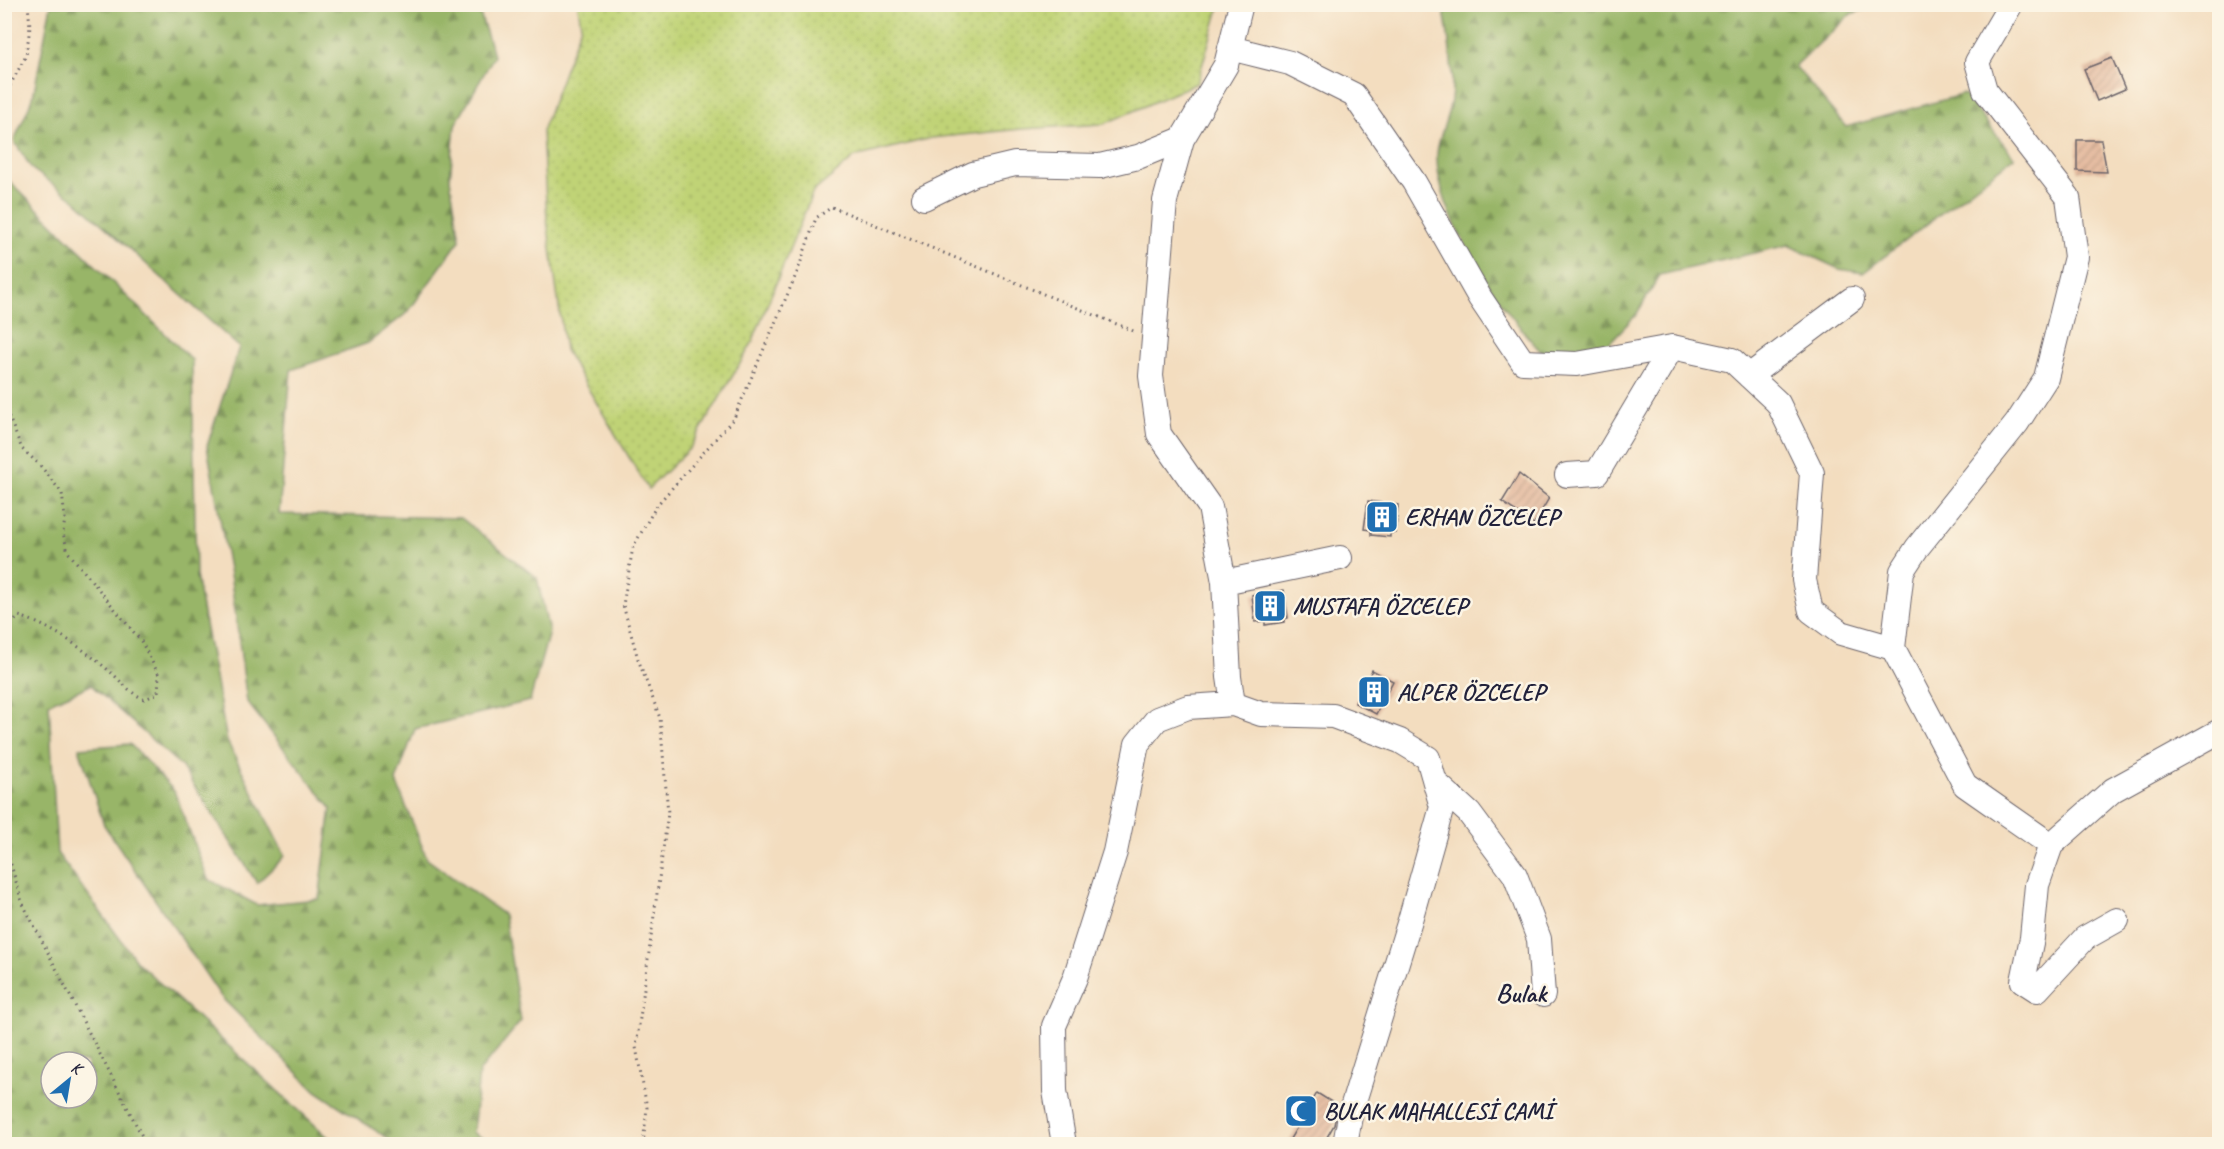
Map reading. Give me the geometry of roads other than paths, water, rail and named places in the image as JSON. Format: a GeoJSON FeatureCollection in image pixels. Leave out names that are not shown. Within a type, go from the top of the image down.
{"type":"FeatureCollection","features":[{"type":"Feature","properties":{"kind":"street"},"geometry":{"type":"LineString","coordinates":[[1233,704],[1229,677],[1224,582],[1210,507],[1159,435],[1151,376],[1165,201],[1182,139],[1226,65],[1241,4]]}},
{"type":"Feature","properties":{"kind":"street"},"geometry":{"type":"LineString","coordinates":[[2011,4],[1977,62],[1985,90],[2068,197],[2076,257],[2046,378],[2016,423],[1917,548],[1902,571],[1893,648],[1915,694],[1965,785],[2051,845]]}},
{"type":"Feature","properties":{"kind":"street"},"geometry":{"type":"LineString","coordinates":[[1230,48],[1290,63],[1354,95],[1414,182],[1480,298],[1523,362],[1577,364],[1672,347],[1732,360],[1749,375],[1778,403],[1812,473],[1804,580],[1811,611],[1841,633],[1893,648]]}},
{"type":"Feature","properties":{"kind":"street"},"geometry":{"type":"LineString","coordinates":[[924,198],[973,174],[1015,164],[1100,166],[1138,157],[1182,139]]}},
{"type":"Feature","properties":{"kind":"street"},"geometry":{"type":"LineString","coordinates":[[1749,375],[1852,299]]}},
{"type":"Feature","properties":{"kind":"street"},"geometry":{"type":"LineString","coordinates":[[1567,476],[1597,473],[1672,347]]}},
{"type":"Feature","properties":{"kind":"street"},"geometry":{"type":"LineString","coordinates":[[1224,582],[1340,558]]}},
{"type":"Feature","properties":{"kind":"street"},"geometry":{"type":"LineString","coordinates":[[1065,1144],[1055,1091],[1054,1026],[1075,978],[1115,852],[1137,744],[1157,718],[1188,707],[1233,704],[1261,714],[1333,716],[1400,741],[1428,759],[1442,807],[1398,963],[1351,1112],[1345,1144]]}},
{"type":"Feature","properties":{"kind":"street"},"geometry":{"type":"LineString","coordinates":[[2117,920],[2085,938],[2037,990],[2023,981],[2032,938],[2037,885],[2051,845],[2113,790],[2220,730]]}},
{"type":"Feature","properties":{"kind":"street"},"geometry":{"type":"LineString","coordinates":[[1435,782],[1469,813],[1515,874],[1539,939],[1543,995]]}},
{"type":"Feature","properties":{"kind":"place","name":"ERHAN ÖZCELEP"},"geometry":{"type":"Point","coordinates":[1382,517]}},
{"type":"Feature","properties":{"kind":"place","name":"MUSTAFA ÖZCELEP"},"geometry":{"type":"Point","coordinates":[1270,606]}},
{"type":"Feature","properties":{"kind":"place","name":"ALPER ÖZCELEP"},"geometry":{"type":"Point","coordinates":[1374,692]}},
{"type":"Feature","properties":{"kind":"place","name":"BULAK MAHALLESİ CAMİ"},"geometry":{"type":"Point","coordinates":[1301,1111]}},
{"type":"Feature","properties":{"kind":"district","name":"Bulak"},"geometry":{"type":"Point","coordinates":[1521,993]}}]}
